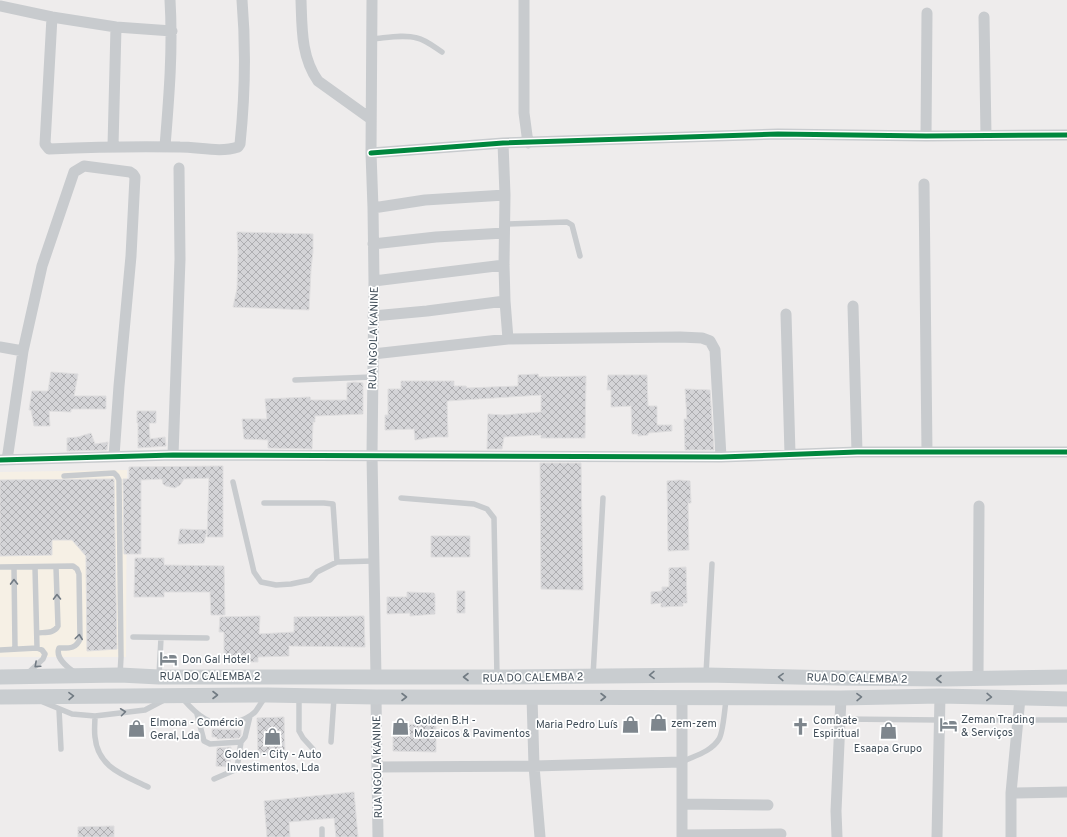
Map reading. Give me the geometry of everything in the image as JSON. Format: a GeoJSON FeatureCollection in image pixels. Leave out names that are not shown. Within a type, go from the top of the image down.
{"type":"FeatureCollection","features":[{"type":"Feature","properties":{"kind":"main road","name":"RUA DO CALEMBA 2"},"geometry":{"type":"LineString","coordinates":[[0,677],[120,675],[159,677],[497,678],[706,675],[839,678],[1067,677]]}},
{"type":"Feature","properties":{"kind":"main road","name":"RUA DO CALEMBA 2"},"geometry":{"type":"LineString","coordinates":[[0,697],[299,695],[376,697],[841,698],[940,696],[1067,698]]}},
{"type":"Feature","properties":{"kind":"street"},"geometry":{"type":"LineString","coordinates":[[165,146],[172,60],[170,0]]}},
{"type":"Feature","properties":{"kind":"street"},"geometry":{"type":"LineString","coordinates":[[52,16],[45,144],[49,149],[113,146],[165,146],[230,150],[238,148],[240,144],[243,115],[244,55],[242,0]]}},
{"type":"Feature","properties":{"kind":"street"},"geometry":{"type":"LineString","coordinates":[[301,0],[302,31],[306,59],[312,72],[318,80],[371,119]]}},
{"type":"Feature","properties":{"kind":"street","name":"RUA NGOLA KANINE"},"geometry":{"type":"LineString","coordinates":[[372,0],[371,153],[374,281],[372,455],[376,677]]}},
{"type":"Feature","properties":{"kind":"street"},"geometry":{"type":"LineString","coordinates":[[524,0],[524,113],[528,142]]}},
{"type":"Feature","properties":{"kind":"street"},"geometry":{"type":"LineString","coordinates":[[0,6],[116,27],[172,31]]}},
{"type":"Feature","properties":{"kind":"street"},"geometry":{"type":"LineString","coordinates":[[926,136],[927,13]]}},
{"type":"Feature","properties":{"kind":"street"},"geometry":{"type":"LineString","coordinates":[[984,17],[986,135]]}},
{"type":"Feature","properties":{"kind":"street"},"geometry":{"type":"LineString","coordinates":[[113,146],[116,27]]}},
{"type":"Feature","properties":{"kind":"street"},"geometry":{"type":"LineString","coordinates":[[371,153],[503,143],[778,134],[926,136],[1067,135]]}},
{"type":"Feature","properties":{"kind":"street"},"geometry":{"type":"LineString","coordinates":[[503,143],[505,195],[504,265],[508,339]]}},
{"type":"Feature","properties":{"kind":"street"},"geometry":{"type":"LineString","coordinates":[[114,456],[118,386],[131,256],[135,177],[133,174],[84,166],[74,172],[42,266],[23,351],[4,460],[173,455],[721,457],[857,452],[1067,452]]}},
{"type":"Feature","properties":{"kind":"street"},"geometry":{"type":"LineString","coordinates":[[173,455],[180,259],[179,168]]}},
{"type":"Feature","properties":{"kind":"street"},"geometry":{"type":"LineString","coordinates":[[924,184],[927,452]]}},
{"type":"Feature","properties":{"kind":"street"},"geometry":{"type":"LineString","coordinates":[[373,208],[425,200],[505,195]]}},
{"type":"Feature","properties":{"kind":"street"},"geometry":{"type":"LineString","coordinates":[[373,244],[505,228]]}},
{"type":"Feature","properties":{"kind":"street"},"geometry":{"type":"LineString","coordinates":[[374,281],[504,265]]}},
{"type":"Feature","properties":{"kind":"street"},"geometry":{"type":"LineString","coordinates":[[373,316],[505,301]]}},
{"type":"Feature","properties":{"kind":"street"},"geometry":{"type":"LineString","coordinates":[[853,306],[857,452]]}},
{"type":"Feature","properties":{"kind":"street"},"geometry":{"type":"LineString","coordinates":[[786,314],[790,454]]}},
{"type":"Feature","properties":{"kind":"street"},"geometry":{"type":"LineString","coordinates":[[373,354],[508,339],[702,338],[710,341],[714,350],[721,457]]}},
{"type":"Feature","properties":{"kind":"street"},"geometry":{"type":"LineString","coordinates":[[0,347],[23,351]]}},
{"type":"Feature","properties":{"kind":"street"},"geometry":{"type":"LineString","coordinates":[[978,678],[979,506]]}},
{"type":"Feature","properties":{"kind":"street"},"geometry":{"type":"LineString","coordinates":[[937,837],[940,696]]}},
{"type":"Feature","properties":{"kind":"street","name":"RUA NGOLA KANINE"},"geometry":{"type":"LineString","coordinates":[[376,697],[378,837]]}},
{"type":"Feature","properties":{"kind":"street"},"geometry":{"type":"LineString","coordinates":[[532,697],[534,766],[540,837]]}},
{"type":"Feature","properties":{"kind":"street"},"geometry":{"type":"LineString","coordinates":[[682,697],[682,836],[781,834]]}},
{"type":"Feature","properties":{"kind":"street"},"geometry":{"type":"LineString","coordinates":[[837,837],[836,811],[841,698]]}},
{"type":"Feature","properties":{"kind":"street"},"geometry":{"type":"LineString","coordinates":[[1011,837],[1011,793],[1020,698]]}},
{"type":"Feature","properties":{"kind":"street"},"geometry":{"type":"LineString","coordinates":[[377,767],[534,766],[681,762]]}},
{"type":"Feature","properties":{"kind":"street"},"geometry":{"type":"LineString","coordinates":[[1011,793],[1067,792]]}},
{"type":"Feature","properties":{"kind":"street"},"geometry":{"type":"LineString","coordinates":[[682,804],[768,805]]}},
{"type":"Feature","properties":{"kind":"lane"},"geometry":{"type":"LineString","coordinates":[[372,39],[406,37],[416,38],[442,52]]}},
{"type":"Feature","properties":{"kind":"lane"},"geometry":{"type":"LineString","coordinates":[[505,228],[567,222],[572,225],[580,256]]}},
{"type":"Feature","properties":{"kind":"lane"},"geometry":{"type":"LineString","coordinates":[[295,380],[372,377]]}},
{"type":"Feature","properties":{"kind":"lane"},"geometry":{"type":"LineString","coordinates":[[64,476],[114,473],[119,480],[120,675]]}},
{"type":"Feature","properties":{"kind":"lane"},"geometry":{"type":"LineString","coordinates":[[232,482],[254,572],[261,582],[291,584],[310,580],[317,572],[337,562],[373,561]]}},
{"type":"Feature","properties":{"kind":"lane"},"geometry":{"type":"LineString","coordinates":[[401,498],[474,504],[487,508],[494,518],[497,678]]}},
{"type":"Feature","properties":{"kind":"lane"},"geometry":{"type":"LineString","coordinates":[[593,676],[602,498]]}},
{"type":"Feature","properties":{"kind":"lane"},"geometry":{"type":"LineString","coordinates":[[264,503],[332,504],[337,562]]}},
{"type":"Feature","properties":{"kind":"lane"},"geometry":{"type":"LineString","coordinates":[[706,675],[712,564]]}},
{"type":"Feature","properties":{"kind":"lane"},"geometry":{"type":"LineString","coordinates":[[0,568],[74,566],[77,569],[80,639],[78,644],[74,647],[59,648],[58,654],[67,667],[81,676]]}},
{"type":"Feature","properties":{"kind":"lane"},"geometry":{"type":"LineString","coordinates":[[14,567],[15,649]]}},
{"type":"Feature","properties":{"kind":"lane"},"geometry":{"type":"LineString","coordinates":[[35,567],[37,648]]}},
{"type":"Feature","properties":{"kind":"lane"},"geometry":{"type":"LineString","coordinates":[[37,633],[53,632],[58,626],[56,567]]}},
{"type":"Feature","properties":{"kind":"lane"},"geometry":{"type":"LineString","coordinates":[[133,637],[207,638]]}},
{"type":"Feature","properties":{"kind":"lane"},"geometry":{"type":"LineString","coordinates":[[159,677],[161,638]]}},
{"type":"Feature","properties":{"kind":"lane"},"geometry":{"type":"LineString","coordinates":[[0,650],[37,648],[44,652],[43,659],[24,677]]}},
{"type":"Feature","properties":{"kind":"lane"},"geometry":{"type":"LineString","coordinates":[[32,697],[72,714],[95,716],[145,710],[178,695],[201,717],[221,725],[242,721],[250,716],[255,712],[267,695]]}},
{"type":"Feature","properties":{"kind":"lane"},"geometry":{"type":"LineString","coordinates":[[299,695],[299,731],[313,749]]}},
{"type":"Feature","properties":{"kind":"lane"},"geometry":{"type":"LineString","coordinates":[[331,742],[334,696]]}},
{"type":"Feature","properties":{"kind":"lane"},"geometry":{"type":"LineString","coordinates":[[681,762],[714,746],[720,738],[727,697]]}},
{"type":"Feature","properties":{"kind":"lane"},"geometry":{"type":"LineString","coordinates":[[59,709],[61,749]]}},
{"type":"Feature","properties":{"kind":"lane"},"geometry":{"type":"LineString","coordinates":[[196,713],[204,741],[210,744],[241,742]]}},
{"type":"Feature","properties":{"kind":"lane"},"geometry":{"type":"LineString","coordinates":[[95,716],[95,738],[100,756],[111,769],[148,787]]}},
{"type":"Feature","properties":{"kind":"lane"},"geometry":{"type":"LineString","coordinates":[[214,779],[237,768],[241,742],[245,737],[250,716]]}},
{"type":"Feature","properties":{"kind":"lane"},"geometry":{"type":"LineString","coordinates":[[840,719],[940,720]]}},
{"type":"Feature","properties":{"kind":"lane"},"geometry":{"type":"LineString","coordinates":[[984,720],[1067,720]]}},
{"type":"Feature","properties":{"kind":"lane"},"geometry":{"type":"LineString","coordinates":[[322,829],[322,837]]}},
{"type":"Feature","properties":{"kind":"shaded area"},"geometry":{"type":"Polygon","coordinates":[[[127,470],[126,657],[0,657],[0,472],[127,470]]]}},
{"type":"Feature","properties":{"kind":"building"},"geometry":{"type":"Polygon","coordinates":[[[237,232],[313,234],[309,310],[233,307],[237,289],[237,232]]]}},
{"type":"Feature","properties":{"kind":"building"},"geometry":{"type":"Polygon","coordinates":[[[51,372],[78,374],[74,396],[106,396],[106,409],[71,409],[71,412],[49,411],[50,426],[34,426],[31,410],[29,410],[32,391],[48,391],[51,372]]]}},
{"type":"Feature","properties":{"kind":"building"},"geometry":{"type":"Polygon","coordinates":[[[538,374],[539,377],[586,376],[585,438],[541,438],[541,435],[504,437],[502,449],[487,449],[488,414],[503,415],[541,412],[541,395],[447,401],[448,437],[434,437],[415,440],[414,429],[385,430],[385,415],[388,415],[388,389],[401,389],[401,381],[454,381],[454,386],[466,386],[467,388],[518,386],[518,375],[538,374]]]}},
{"type":"Feature","properties":{"kind":"building"},"geometry":{"type":"Polygon","coordinates":[[[608,375],[647,375],[648,406],[657,406],[657,425],[672,425],[672,431],[648,433],[648,435],[638,436],[638,434],[632,434],[631,406],[611,407],[611,390],[607,390],[608,375]]]}},
{"type":"Feature","properties":{"kind":"building"},"geometry":{"type":"Polygon","coordinates":[[[347,383],[363,383],[363,414],[315,416],[315,422],[313,422],[312,449],[268,448],[268,440],[244,439],[242,419],[267,419],[265,399],[310,397],[311,400],[347,400],[347,383]]]}},
{"type":"Feature","properties":{"kind":"building"},"geometry":{"type":"Polygon","coordinates":[[[685,389],[710,390],[714,450],[685,450],[684,419],[687,419],[685,389]]]}},
{"type":"Feature","properties":{"kind":"building"},"geometry":{"type":"Polygon","coordinates":[[[137,411],[156,411],[156,423],[149,423],[150,439],[165,437],[166,446],[138,448],[137,411]]]}},
{"type":"Feature","properties":{"kind":"building"},"geometry":{"type":"Polygon","coordinates":[[[91,433],[95,444],[108,442],[107,450],[67,451],[67,438],[78,437],[91,433]]]}},
{"type":"Feature","properties":{"kind":"building"},"geometry":{"type":"Polygon","coordinates":[[[540,463],[581,463],[583,590],[541,589],[540,463]]]}},
{"type":"Feature","properties":{"kind":"building"},"geometry":{"type":"Polygon","coordinates":[[[223,466],[223,537],[207,537],[209,478],[184,479],[180,485],[175,488],[163,484],[162,479],[141,480],[141,554],[124,554],[123,479],[129,479],[129,467],[223,466]]]}},
{"type":"Feature","properties":{"kind":"building"},"geometry":{"type":"Polygon","coordinates":[[[114,479],[117,649],[87,651],[86,556],[72,540],[52,540],[52,555],[0,556],[0,480],[114,479]]]}},
{"type":"Feature","properties":{"kind":"building"},"geometry":{"type":"Polygon","coordinates":[[[667,481],[690,481],[691,503],[688,503],[689,550],[668,551],[667,481]]]}},
{"type":"Feature","properties":{"kind":"building"},"geometry":{"type":"Polygon","coordinates":[[[180,529],[207,530],[204,543],[178,544],[180,529]]]}},
{"type":"Feature","properties":{"kind":"building"},"geometry":{"type":"Polygon","coordinates":[[[431,536],[470,536],[470,557],[431,557],[431,536]]]}},
{"type":"Feature","properties":{"kind":"building"},"geometry":{"type":"Polygon","coordinates":[[[135,558],[164,558],[164,565],[224,566],[225,615],[211,615],[210,592],[164,592],[164,597],[134,597],[135,558]]]}},
{"type":"Feature","properties":{"kind":"building"},"geometry":{"type":"Polygon","coordinates":[[[686,567],[687,603],[683,603],[683,606],[661,607],[661,603],[651,604],[651,592],[662,591],[662,587],[669,587],[669,568],[686,567]]]}},
{"type":"Feature","properties":{"kind":"building"},"geometry":{"type":"Polygon","coordinates":[[[457,591],[465,591],[465,613],[457,613],[457,591]]]}},
{"type":"Feature","properties":{"kind":"building"},"geometry":{"type":"Polygon","coordinates":[[[407,592],[434,593],[435,614],[410,616],[410,613],[387,614],[387,597],[407,597],[407,592]]]}},
{"type":"Feature","properties":{"kind":"building"},"geometry":{"type":"Polygon","coordinates":[[[260,616],[259,634],[294,632],[294,617],[364,616],[365,647],[289,646],[289,656],[258,657],[258,662],[224,662],[224,632],[219,632],[220,617],[260,616]]]}},
{"type":"Feature","properties":{"kind":"building"},"geometry":{"type":"Polygon","coordinates":[[[284,717],[285,755],[258,755],[257,718],[284,717]]]}},
{"type":"Feature","properties":{"kind":"building"},"geometry":{"type":"Polygon","coordinates":[[[393,724],[436,725],[436,752],[393,751],[393,724]]]}},
{"type":"Feature","properties":{"kind":"building"},"geometry":{"type":"Polygon","coordinates":[[[212,729],[241,730],[241,735],[239,738],[217,739],[217,737],[212,737],[212,729]]]}},
{"type":"Feature","properties":{"kind":"building"},"geometry":{"type":"Polygon","coordinates":[[[231,747],[230,767],[216,766],[217,748],[231,747]]]}},
{"type":"Feature","properties":{"kind":"building"},"geometry":{"type":"Polygon","coordinates":[[[354,792],[358,837],[336,837],[334,818],[289,822],[290,837],[267,837],[264,801],[354,792]]]}},
{"type":"Feature","properties":{"kind":"building"},"geometry":{"type":"Polygon","coordinates":[[[114,826],[114,837],[78,837],[78,827],[114,826]]]}},
{"type":"Feature","properties":{"kind":"cycle path"},"geometry":{"type":"LineString","coordinates":[[371,153],[503,143],[778,134],[926,136],[1067,135]]}},
{"type":"Feature","properties":{"kind":"cycle path"},"geometry":{"type":"LineString","coordinates":[[0,460],[173,455],[721,457],[857,452],[1067,452]]}},
{"type":"Feature","properties":{"kind":"place","name":"Don Gal Hotel"},"geometry":{"type":"Point","coordinates":[169,659]}},
{"type":"Feature","properties":{"kind":"place","name":"zem-zem"},"geometry":{"type":"Point","coordinates":[658,723]}},
{"type":"Feature","properties":{"kind":"place","name":"Maria Pedro Luís"},"geometry":{"type":"Point","coordinates":[631,724]}},
{"type":"Feature","properties":{"kind":"place","name":"Zeman Trading & Serviços"},"geometry":{"type":"Point","coordinates":[948,725]}},
{"type":"Feature","properties":{"kind":"place","name":"Golden B.H - Mozaicos & Pavimentos"},"geometry":{"type":"Point","coordinates":[401,726]}},
{"type":"Feature","properties":{"kind":"place","name":"Combate Espiritual"},"geometry":{"type":"Point","coordinates":[800,726]}},
{"type":"Feature","properties":{"kind":"place","name":"Elmona - Comércio Geral, Lda"},"geometry":{"type":"Point","coordinates":[137,728]}},
{"type":"Feature","properties":{"kind":"place","name":"Esaapa Grupo"},"geometry":{"type":"Point","coordinates":[888,730]}},
{"type":"Feature","properties":{"kind":"place","name":"Golden - City - Auto Investimentos, Lda"},"geometry":{"type":"Point","coordinates":[273,736]}}]}
